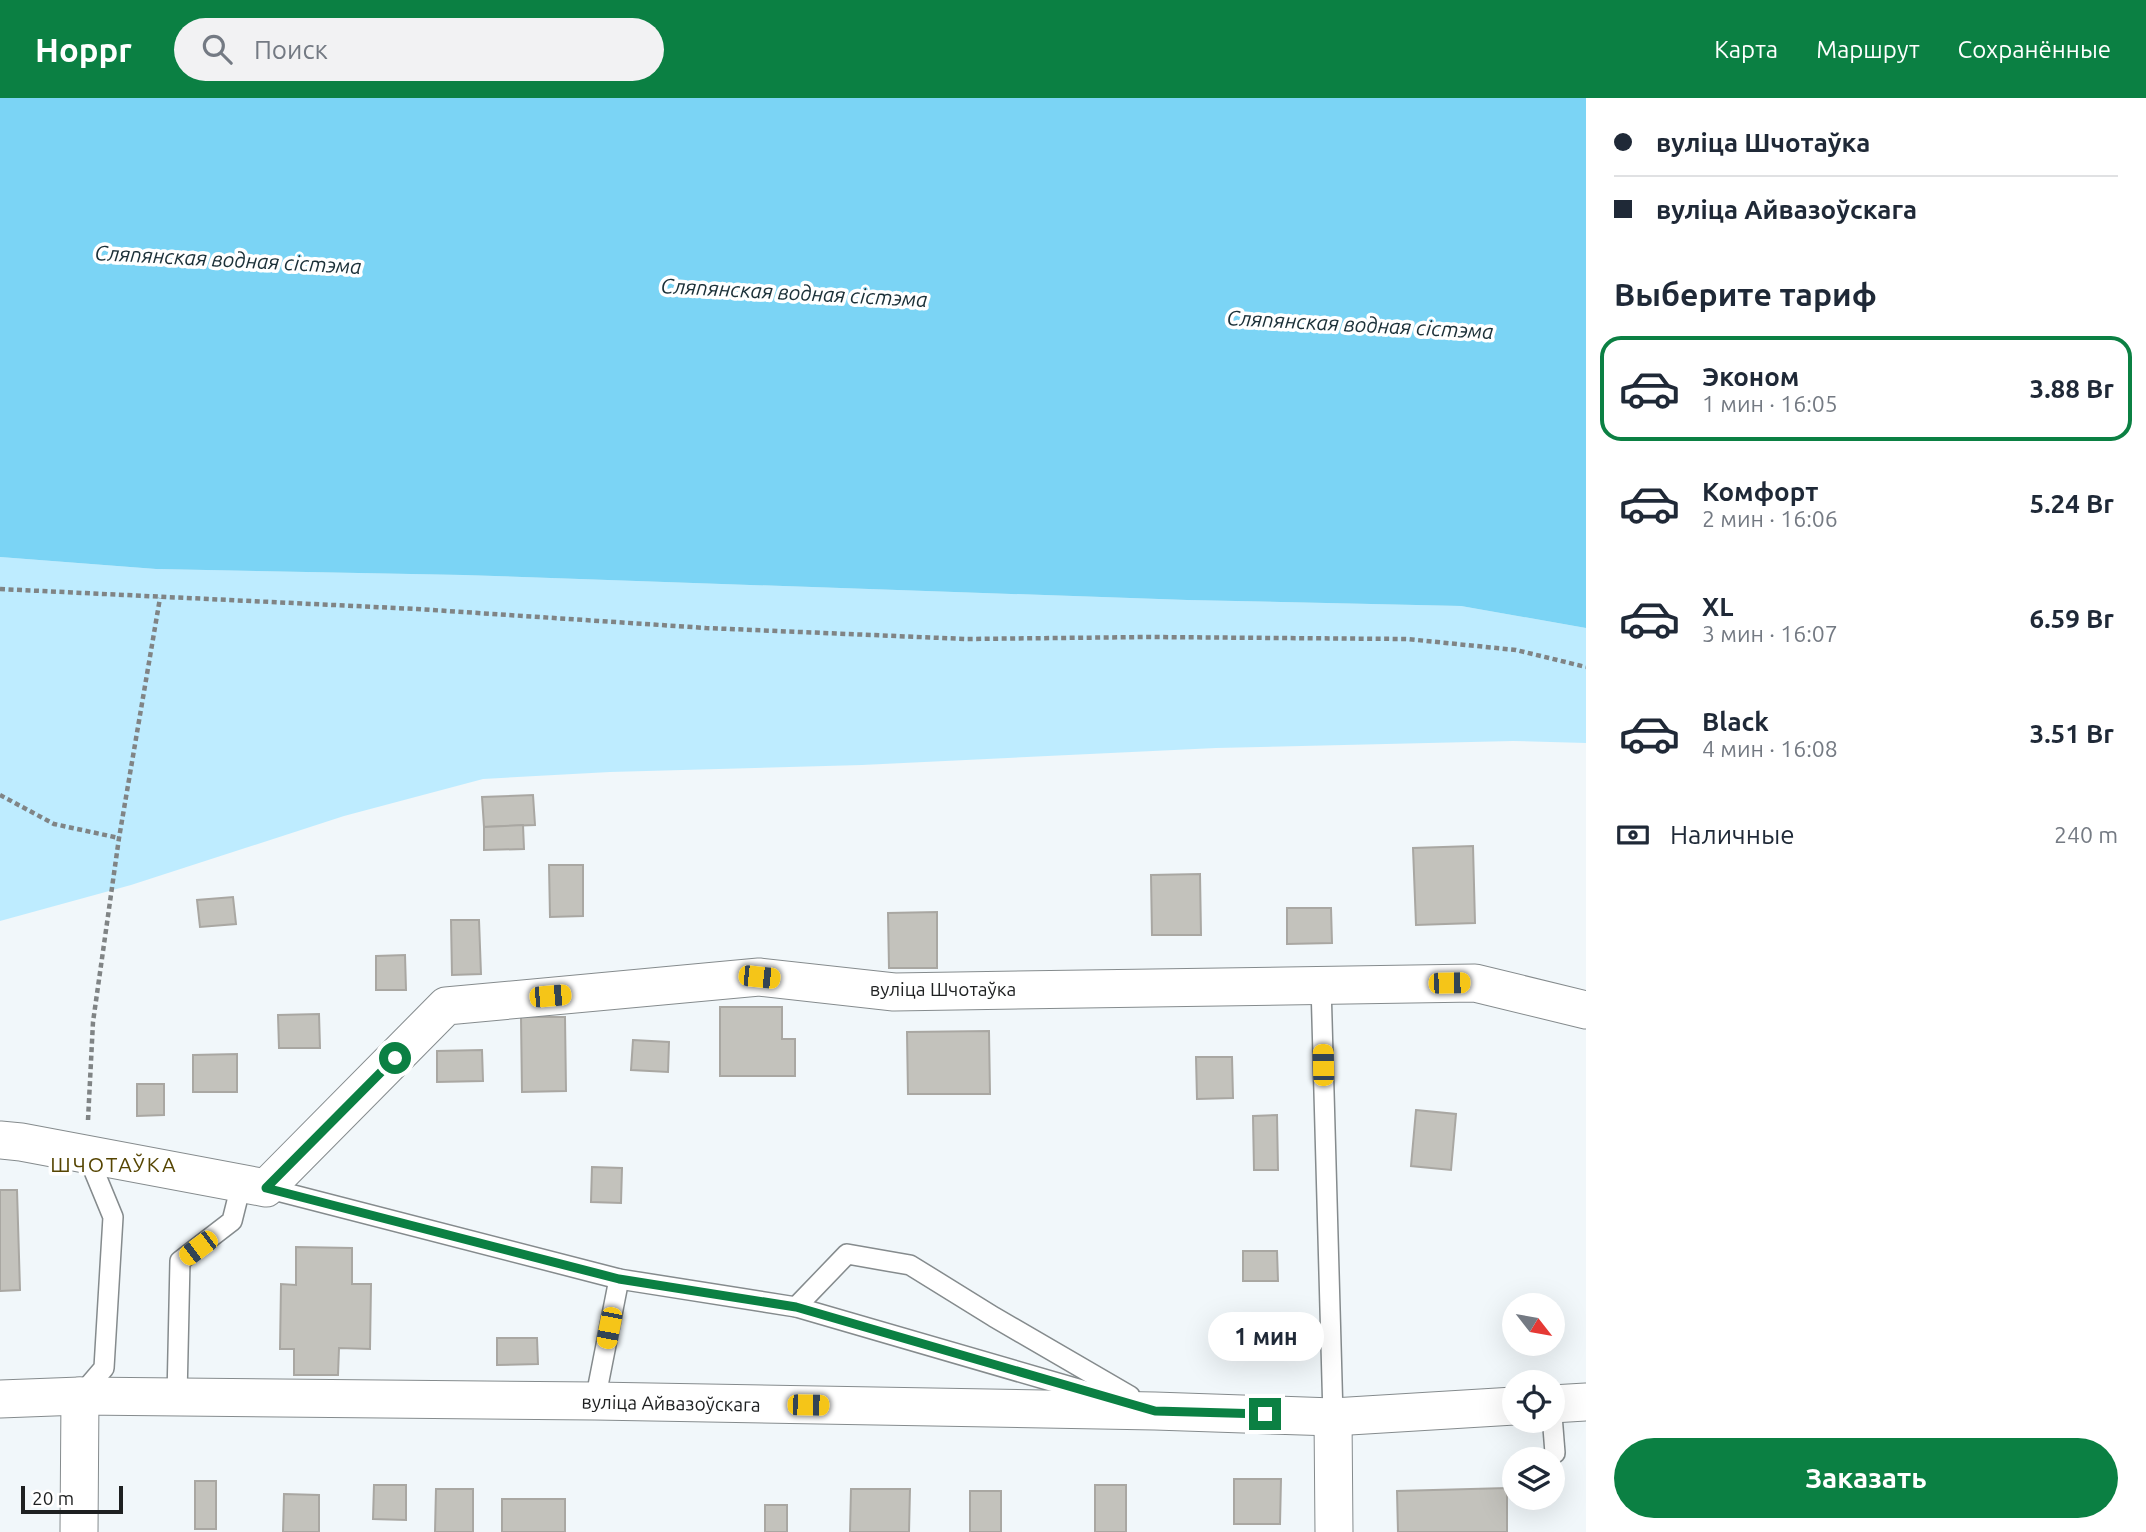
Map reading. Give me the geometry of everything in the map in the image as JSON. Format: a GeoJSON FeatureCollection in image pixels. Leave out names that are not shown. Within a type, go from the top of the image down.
{"type":"FeatureCollection","features":[{"type":"Feature","properties":{"kind":"street","name":"вуліца Шчотаўка"},"geometry":{"type":"LineString","coordinates":[[253,1186],[446,1006],[759,977],[894,992],[1475,983],[1586,1010]]}},
{"type":"Feature","properties":{"kind":"street"},"geometry":{"type":"LineString","coordinates":[[0,1140],[253,1186]]}},
{"type":"Feature","properties":{"kind":"street"},"geometry":{"type":"LineString","coordinates":[[0,1399],[80,1396],[79,1532]]}},
{"type":"Feature","properties":{"kind":"street","name":"вуліца Айвазоўскага"},"geometry":{"type":"LineString","coordinates":[[80,1396],[594,1401],[1155,1411],[1334,1417],[1502,1407]]}},
{"type":"Feature","properties":{"kind":"street"},"geometry":{"type":"LineString","coordinates":[[1565,1403],[1586,1402]]}},
{"type":"Feature","properties":{"kind":"street"},"geometry":{"type":"LineString","coordinates":[[1334,1417],[1334,1532]]}},
{"type":"Feature","properties":{"kind":"lane"},"geometry":{"type":"LineString","coordinates":[[1321,984],[1334,1417]]}},
{"type":"Feature","properties":{"kind":"lane"},"geometry":{"type":"LineString","coordinates":[[80,1396],[104,1368],[113,1217],[87,1154]]}},
{"type":"Feature","properties":{"kind":"lane"},"geometry":{"type":"LineString","coordinates":[[177,1397],[180,1261],[232,1221],[253,1186],[619,1279],[796,1307],[1155,1411]]}},
{"type":"Feature","properties":{"kind":"lane"},"geometry":{"type":"LineString","coordinates":[[796,1307],[847,1254],[910,1265],[1155,1411]]}},
{"type":"Feature","properties":{"kind":"lane"},"geometry":{"type":"LineString","coordinates":[[594,1401],[619,1279]]}},
{"type":"Feature","properties":{"kind":"path"},"geometry":{"type":"LineString","coordinates":[[0,589],[417,609],[706,628],[966,639],[1407,639],[1516,650],[1586,667]]}},
{"type":"Feature","properties":{"kind":"path"},"geometry":{"type":"LineString","coordinates":[[87,1154],[93,1022],[119,838],[160,598]]}},
{"type":"Feature","properties":{"kind":"path"},"geometry":{"type":"LineString","coordinates":[[0,795],[54,824],[119,838]]}},
{"type":"Feature","properties":{"kind":"shaded area"},"geometry":{"type":"Polygon","coordinates":[[[0,557],[156,569],[463,575],[1187,600],[1461,606],[1586,628],[1586,743],[1513,741],[1216,748],[483,779],[344,816],[131,885],[0,921],[0,557]]]}},
{"type":"Feature","properties":{"kind":"water","name":"Сляпянская водная сістэма"},"geometry":{"type":"Polygon","coordinates":[[[0,98],[1586,98],[1586,628],[1461,606],[1187,600],[463,575],[156,569],[0,557],[0,98]]]}},
{"type":"Feature","properties":{"kind":"building"},"geometry":{"type":"Polygon","coordinates":[[[533,795],[535,825],[484,827],[482,797],[533,795]]]}},
{"type":"Feature","properties":{"kind":"building"},"geometry":{"type":"Polygon","coordinates":[[[523,825],[524,849],[484,850],[484,827],[523,825]]]}},
{"type":"Feature","properties":{"kind":"building"},"geometry":{"type":"Polygon","coordinates":[[[1473,846],[1475,923],[1416,925],[1413,848],[1473,846]]]}},
{"type":"Feature","properties":{"kind":"building"},"geometry":{"type":"Polygon","coordinates":[[[549,865],[583,865],[583,916],[550,917],[549,865]]]}},
{"type":"Feature","properties":{"kind":"building"},"geometry":{"type":"Polygon","coordinates":[[[1200,874],[1201,935],[1152,935],[1151,875],[1200,874]]]}},
{"type":"Feature","properties":{"kind":"building"},"geometry":{"type":"Polygon","coordinates":[[[233,897],[236,924],[200,927],[197,900],[233,897]]]}},
{"type":"Feature","properties":{"kind":"building"},"geometry":{"type":"Polygon","coordinates":[[[1287,908],[1331,908],[1332,943],[1287,944],[1287,908]]]}},
{"type":"Feature","properties":{"kind":"building"},"geometry":{"type":"Polygon","coordinates":[[[937,912],[937,968],[889,968],[888,913],[937,912]]]}},
{"type":"Feature","properties":{"kind":"building"},"geometry":{"type":"Polygon","coordinates":[[[451,920],[479,920],[481,974],[452,975],[451,920]]]}},
{"type":"Feature","properties":{"kind":"building"},"geometry":{"type":"Polygon","coordinates":[[[405,955],[406,990],[376,990],[376,956],[405,955]]]}},
{"type":"Feature","properties":{"kind":"building"},"geometry":{"type":"Polygon","coordinates":[[[720,1007],[782,1007],[782,1039],[795,1039],[795,1076],[720,1076],[720,1007]]]}},
{"type":"Feature","properties":{"kind":"building"},"geometry":{"type":"Polygon","coordinates":[[[319,1014],[320,1048],[279,1048],[278,1015],[319,1014]]]}},
{"type":"Feature","properties":{"kind":"building"},"geometry":{"type":"Polygon","coordinates":[[[521,1017],[565,1017],[566,1091],[522,1092],[521,1017]]]}},
{"type":"Feature","properties":{"kind":"building"},"geometry":{"type":"Polygon","coordinates":[[[989,1031],[990,1094],[908,1094],[907,1032],[989,1031]]]}},
{"type":"Feature","properties":{"kind":"building"},"geometry":{"type":"Polygon","coordinates":[[[633,1040],[669,1042],[668,1072],[631,1070],[633,1040]]]}},
{"type":"Feature","properties":{"kind":"building"},"geometry":{"type":"Polygon","coordinates":[[[482,1050],[483,1081],[437,1082],[437,1051],[482,1050]]]}},
{"type":"Feature","properties":{"kind":"building"},"geometry":{"type":"Polygon","coordinates":[[[237,1054],[237,1092],[193,1092],[193,1055],[237,1054]]]}},
{"type":"Feature","properties":{"kind":"building"},"geometry":{"type":"Polygon","coordinates":[[[1196,1057],[1232,1057],[1233,1098],[1197,1099],[1196,1057]]]}},
{"type":"Feature","properties":{"kind":"building"},"geometry":{"type":"Polygon","coordinates":[[[137,1084],[164,1084],[164,1115],[137,1116],[137,1084]]]}},
{"type":"Feature","properties":{"kind":"building"},"geometry":{"type":"Polygon","coordinates":[[[1416,1110],[1456,1114],[1451,1170],[1411,1166],[1416,1110]]]}},
{"type":"Feature","properties":{"kind":"building"},"geometry":{"type":"Polygon","coordinates":[[[1277,1115],[1278,1170],[1254,1170],[1253,1116],[1277,1115]]]}},
{"type":"Feature","properties":{"kind":"building"},"geometry":{"type":"Polygon","coordinates":[[[592,1167],[622,1168],[621,1203],[591,1202],[592,1167]]]}},
{"type":"Feature","properties":{"kind":"building"},"geometry":{"type":"Polygon","coordinates":[[[0,1190],[17,1190],[20,1290],[0,1291],[0,1190]]]}},
{"type":"Feature","properties":{"kind":"building"},"geometry":{"type":"Polygon","coordinates":[[[296,1247],[352,1248],[352,1284],[371,1284],[370,1349],[339,1348],[338,1375],[294,1375],[294,1349],[280,1349],[281,1284],[296,1285],[296,1247]]]}},
{"type":"Feature","properties":{"kind":"building"},"geometry":{"type":"Polygon","coordinates":[[[1243,1251],[1277,1251],[1278,1281],[1243,1281],[1243,1251]]]}},
{"type":"Feature","properties":{"kind":"building"},"geometry":{"type":"Polygon","coordinates":[[[497,1338],[537,1338],[538,1364],[497,1365],[497,1338]]]}},
{"type":"Feature","properties":{"kind":"building"},"geometry":{"type":"Polygon","coordinates":[[[1234,1479],[1281,1479],[1280,1524],[1234,1524],[1234,1479]]]}},
{"type":"Feature","properties":{"kind":"building"},"geometry":{"type":"Polygon","coordinates":[[[195,1481],[216,1481],[216,1529],[195,1529],[195,1481]]]}},
{"type":"Feature","properties":{"kind":"building"},"geometry":{"type":"Polygon","coordinates":[[[374,1485],[406,1485],[406,1520],[373,1519],[374,1485]]]}},
{"type":"Feature","properties":{"kind":"building"},"geometry":{"type":"Polygon","coordinates":[[[1095,1485],[1126,1485],[1126,1532],[1095,1532],[1095,1485]]]}},
{"type":"Feature","properties":{"kind":"building"},"geometry":{"type":"Polygon","coordinates":[[[1502,1488],[1502,1510],[1507,1510],[1507,1532],[1398,1532],[1397,1491],[1502,1488]]]}},
{"type":"Feature","properties":{"kind":"building"},"geometry":{"type":"Polygon","coordinates":[[[436,1489],[473,1489],[473,1532],[435,1532],[436,1489]]]}},
{"type":"Feature","properties":{"kind":"building"},"geometry":{"type":"Polygon","coordinates":[[[851,1489],[910,1489],[909,1532],[850,1532],[851,1489]]]}},
{"type":"Feature","properties":{"kind":"building"},"geometry":{"type":"Polygon","coordinates":[[[970,1491],[1001,1491],[1001,1532],[970,1532],[970,1491]]]}},
{"type":"Feature","properties":{"kind":"building"},"geometry":{"type":"Polygon","coordinates":[[[284,1494],[319,1495],[319,1532],[283,1532],[284,1494]]]}},
{"type":"Feature","properties":{"kind":"building"},"geometry":{"type":"Polygon","coordinates":[[[502,1499],[565,1499],[565,1532],[502,1532],[502,1499]]]}},
{"type":"Feature","properties":{"kind":"building"},"geometry":{"type":"Polygon","coordinates":[[[765,1505],[787,1505],[787,1532],[765,1532],[765,1505]]]}},
{"type":"Feature","properties":{"kind":"district","name":"ШЧОТАЎКА"},"geometry":{"type":"Point","coordinates":[114,1165]}},
{"type":"Feature","properties":{"kind":"route"},"geometry":{"type":"LineString","coordinates":[[395,1058],[266,1188],[619,1279],[796,1307],[1155,1411],[1265,1414]]}}]}
